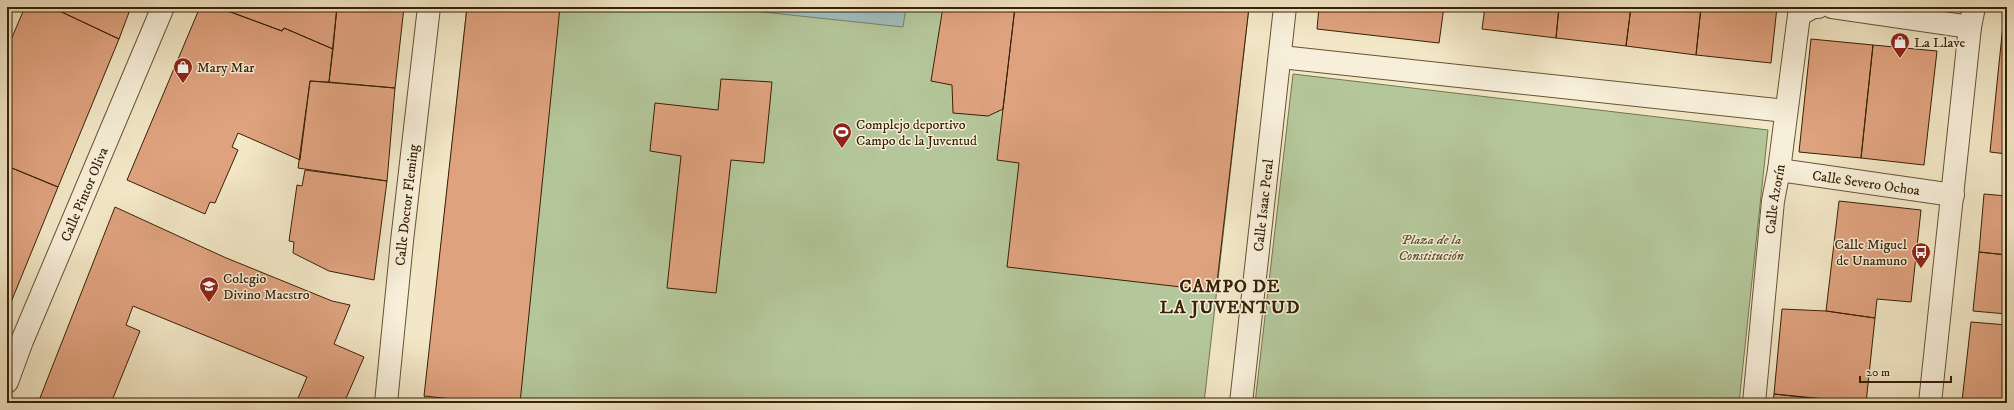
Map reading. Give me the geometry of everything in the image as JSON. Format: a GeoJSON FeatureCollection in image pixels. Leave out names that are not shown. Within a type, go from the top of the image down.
{"type":"FeatureCollection","features":[{"type":"Feature","properties":{"kind":"street","name":"Calle Pintor Oliva"},"geometry":{"type":"LineString","coordinates":[[7,382],[22,341],[163,7]]}},
{"type":"Feature","properties":{"kind":"street","name":"Calle Doctor Fleming"},"geometry":{"type":"LineString","coordinates":[[386,403],[402,242],[429,7]]}},
{"type":"Feature","properties":{"kind":"street","name":"Calle Isaac Peral"},"geometry":{"type":"LineString","coordinates":[[1241,403],[1281,57],[1285,7]]}},
{"type":"Feature","properties":{"kind":"street","name":"Calle Azorín"},"geometry":{"type":"LineString","coordinates":[[1754,403],[1773,201],[1779,170],[1799,15],[1813,7],[1818,7]]}},
{"type":"Feature","properties":{"kind":"street"},"geometry":{"type":"LineString","coordinates":[[1832,7],[1972,17],[1930,403]]}},
{"type":"Feature","properties":{"kind":"street"},"geometry":{"type":"LineString","coordinates":[[1281,57],[1786,111]]}},
{"type":"Feature","properties":{"kind":"street","name":"Calle Severo Ochoa"},"geometry":{"type":"LineString","coordinates":[[1779,170],[1953,195]]}},
{"type":"Feature","properties":{"kind":"green space","name":"Complejo deportivo Campo de la Juventud"},"geometry":{"type":"Polygon","coordinates":[[[467,7],[1249,7],[1204,403],[424,403],[467,7]]]}},
{"type":"Feature","properties":{"kind":"green space","name":"Plaza de la Constitución"},"geometry":{"type":"Polygon","coordinates":[[[1293,74],[1768,130],[1739,403],[1255,403],[1293,74]]]}},
{"type":"Feature","properties":{"kind":"water"},"geometry":{"type":"Polygon","coordinates":[[[753,7],[906,7],[903,27],[753,11],[753,7]]]}},
{"type":"Feature","properties":{"kind":"building"},"geometry":{"type":"Polygon","coordinates":[[[25,7],[51,7],[119,39],[58,187],[7,166],[7,49],[25,7]]]}},
{"type":"Feature","properties":{"kind":"building"},"geometry":{"type":"Polygon","coordinates":[[[51,7],[131,7],[119,39],[51,7]]]}},
{"type":"Feature","properties":{"kind":"building"},"geometry":{"type":"Polygon","coordinates":[[[200,7],[217,7],[282,31],[284,28],[333,49],[329,82],[310,81],[300,160],[238,133],[232,147],[238,150],[215,203],[210,202],[205,214],[127,180],[200,7]]]}},
{"type":"Feature","properties":{"kind":"building"},"geometry":{"type":"Polygon","coordinates":[[[217,7],[337,7],[333,49],[284,28],[282,31],[217,7]]]}},
{"type":"Feature","properties":{"kind":"building"},"geometry":{"type":"Polygon","coordinates":[[[337,7],[404,7],[395,88],[329,82],[337,7]]]}},
{"type":"Feature","properties":{"kind":"building"},"geometry":{"type":"Polygon","coordinates":[[[467,7],[560,7],[520,403],[492,403],[424,396],[467,7]]]}},
{"type":"Feature","properties":{"kind":"building"},"geometry":{"type":"Polygon","coordinates":[[[943,7],[1015,7],[1003,109],[988,116],[953,113],[952,85],[931,81],[943,7]]]}},
{"type":"Feature","properties":{"kind":"building"},"geometry":{"type":"Polygon","coordinates":[[[1015,7],[1249,7],[1216,291],[1007,267],[1019,163],[997,160],[1015,7]]]}},
{"type":"Feature","properties":{"kind":"building"},"geometry":{"type":"Polygon","coordinates":[[[1319,7],[1444,7],[1439,43],[1317,29],[1319,7]]]}},
{"type":"Feature","properties":{"kind":"building"},"geometry":{"type":"Polygon","coordinates":[[[1485,7],[1559,7],[1556,38],[1482,29],[1485,7]]]}},
{"type":"Feature","properties":{"kind":"building"},"geometry":{"type":"Polygon","coordinates":[[[1559,7],[1631,7],[1626,46],[1556,38],[1559,7]]]}},
{"type":"Feature","properties":{"kind":"building"},"geometry":{"type":"Polygon","coordinates":[[[1631,7],[1701,7],[1696,55],[1626,46],[1631,7]]]}},
{"type":"Feature","properties":{"kind":"building"},"geometry":{"type":"Polygon","coordinates":[[[1701,7],[1777,7],[1771,63],[1696,55],[1701,7]]]}},
{"type":"Feature","properties":{"kind":"building"},"geometry":{"type":"Polygon","coordinates":[[[2004,15],[2007,16],[2007,154],[1990,152],[2004,15]]]}},
{"type":"Feature","properties":{"kind":"building"},"geometry":{"type":"Polygon","coordinates":[[[1811,39],[1873,45],[1861,158],[1799,152],[1811,39]]]}},
{"type":"Feature","properties":{"kind":"building"},"geometry":{"type":"Polygon","coordinates":[[[1873,45],[1937,51],[1924,165],[1861,158],[1873,45]]]}},
{"type":"Feature","properties":{"kind":"building"},"geometry":{"type":"Polygon","coordinates":[[[721,79],[772,82],[764,163],[731,160],[716,293],[667,288],[681,156],[650,151],[655,103],[718,110],[721,79]]]}},
{"type":"Feature","properties":{"kind":"building"},"geometry":{"type":"Polygon","coordinates":[[[310,81],[395,88],[387,181],[298,168],[310,81]]]}},
{"type":"Feature","properties":{"kind":"building"},"geometry":{"type":"Polygon","coordinates":[[[7,166],[58,187],[7,312],[7,166]]]}},
{"type":"Feature","properties":{"kind":"building"},"geometry":{"type":"Polygon","coordinates":[[[305,170],[387,181],[374,280],[329,271],[293,253],[294,242],[289,241],[297,185],[302,186],[305,170]]]}},
{"type":"Feature","properties":{"kind":"building"},"geometry":{"type":"Polygon","coordinates":[[[1984,194],[2007,196],[2007,255],[1979,252],[1984,194]]]}},
{"type":"Feature","properties":{"kind":"building"},"geometry":{"type":"Polygon","coordinates":[[[1839,201],[1921,210],[1911,302],[1877,299],[1875,318],[1826,311],[1839,201]]]}},
{"type":"Feature","properties":{"kind":"building","name":"Colegio Divino Maestro"},"geometry":{"type":"Polygon","coordinates":[[[115,207],[224,257],[332,301],[350,305],[334,344],[364,357],[344,403],[296,403],[307,377],[133,306],[126,325],[140,331],[111,403],[38,403],[115,207]]]}},
{"type":"Feature","properties":{"kind":"building"},"geometry":{"type":"Polygon","coordinates":[[[1979,252],[2007,255],[2007,314],[1973,311],[1979,252]]]}},
{"type":"Feature","properties":{"kind":"building"},"geometry":{"type":"Polygon","coordinates":[[[1782,309],[1826,311],[1875,318],[1866,403],[1774,394],[1782,309]]]}},
{"type":"Feature","properties":{"kind":"building"},"geometry":{"type":"Polygon","coordinates":[[[1971,322],[2007,325],[2007,403],[1962,401],[1971,322]]]}},
{"type":"Feature","properties":{"kind":"building"},"geometry":{"type":"Polygon","coordinates":[[[1774,394],[1852,403],[1773,403],[1774,394]]]}},
{"type":"Feature","properties":{"kind":"place","name":"La Llave"},"geometry":{"type":"Point","coordinates":[1900,59]}},
{"type":"Feature","properties":{"kind":"place","name":"Mary Mar"},"geometry":{"type":"Point","coordinates":[183,84]}},
{"type":"Feature","properties":{"kind":"place","name":"Complejo deportivo Campo de la Juventud"},"geometry":{"type":"Point","coordinates":[842,149]}},
{"type":"Feature","properties":{"kind":"place","name":"Calle Miguel de Unamuno"},"geometry":{"type":"Point","coordinates":[1921,269]}},
{"type":"Feature","properties":{"kind":"place","name":"Colegio Divino Maestro"},"geometry":{"type":"Point","coordinates":[209,303]}},
{"type":"Feature","properties":{"kind":"district","name":"CAMPO DE LA JUVENTUD"},"geometry":{"type":"Point","coordinates":[1230,296]}}]}
